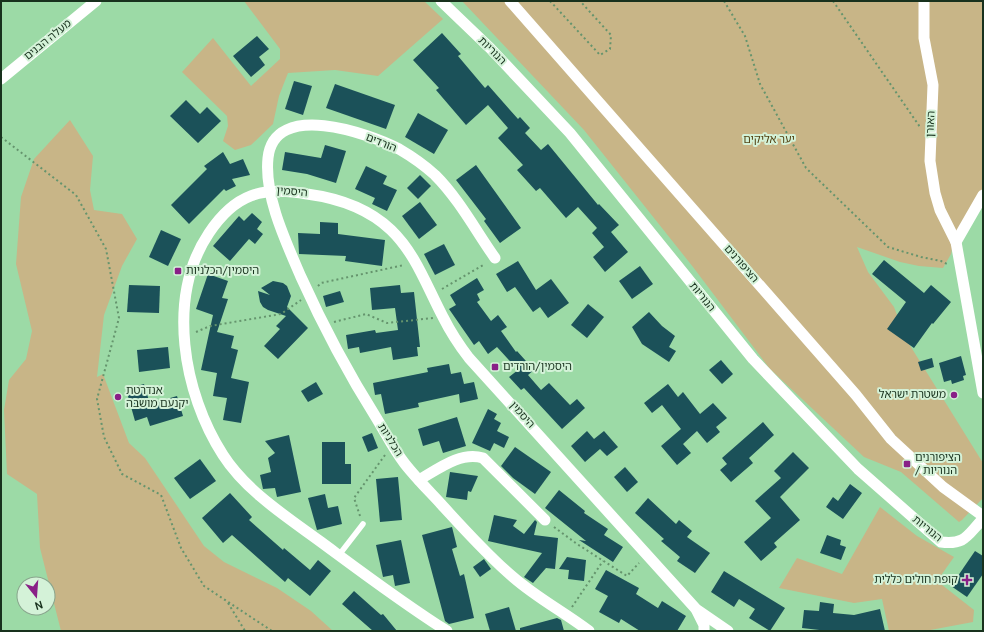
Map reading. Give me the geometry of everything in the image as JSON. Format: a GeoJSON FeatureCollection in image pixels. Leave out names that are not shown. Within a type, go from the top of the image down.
{"type":"FeatureCollection","features":[{"type":"Feature","properties":{"kind":"street","name":"מעלה הבנים"},"geometry":{"type":"LineString","coordinates":[[1,79],[96,1]]}},
{"type":"Feature","properties":{"kind":"street","name":"הנוריות"},"geometry":{"type":"LineString","coordinates":[[441,1],[490,48],[570,133],[753,359],[858,469],[941,542],[955,544],[963,541],[983,517]]}},
{"type":"Feature","properties":{"kind":"street","name":"הציפורנים"},"geometry":{"type":"LineString","coordinates":[[510,1],[846,383],[891,439],[943,487],[983,517]]}},
{"type":"Feature","properties":{"kind":"street","name":"האורן"},"geometry":{"type":"LineString","coordinates":[[924,1],[924,38],[933,85],[930,161],[935,193],[940,210],[956,242],[983,393]]}},
{"type":"Feature","properties":{"kind":"street","name":"הורדים"},"geometry":{"type":"LineString","coordinates":[[269,190],[268,155],[273,142],[281,133],[307,124],[329,125],[375,139],[398,149],[434,174],[449,191],[495,258]]}},
{"type":"Feature","properties":{"kind":"street","name":"היסמין"},"geometry":{"type":"LineString","coordinates":[[448,631],[392,594],[280,512],[237,473],[223,456],[202,416],[193,388],[187,358],[185,314],[187,287],[192,264],[204,241],[219,218],[233,204],[246,197],[269,190],[291,191],[318,195],[348,204],[372,216],[390,230],[406,247],[443,317],[469,358],[696,609],[728,631]]}},
{"type":"Feature","properties":{"kind":"street","name":"הכלניות"},"geometry":{"type":"LineString","coordinates":[[269,190],[294,261],[323,324],[347,370],[405,464],[479,545],[511,576],[540,599],[566,614],[589,631]]}},
{"type":"Feature","properties":{"kind":"street"},"geometry":{"type":"LineString","coordinates":[[956,242],[983,195]]}},
{"type":"Feature","properties":{"kind":"street"},"geometry":{"type":"LineString","coordinates":[[419,480],[464,457],[474,455],[483,458],[545,520]]}},
{"type":"Feature","properties":{"kind":"street","name":"היסמין"},"geometry":{"type":"LineString","coordinates":[[696,609],[704,625],[704,631]]}},
{"type":"Feature","properties":{"kind":"lane"},"geometry":{"type":"LineString","coordinates":[[339,555],[363,524]]}},
{"type":"Feature","properties":{"kind":"path"},"geometry":{"type":"LineString","coordinates":[[550,1],[600,55],[610,49],[611,35],[580,1]]}},
{"type":"Feature","properties":{"kind":"path"},"geometry":{"type":"LineString","coordinates":[[724,1],[745,36],[760,84],[806,168],[888,247],[921,257],[941,261],[961,271]]}},
{"type":"Feature","properties":{"kind":"path"},"geometry":{"type":"LineString","coordinates":[[832,1],[920,127],[922,134]]}},
{"type":"Feature","properties":{"kind":"path"},"geometry":{"type":"LineString","coordinates":[[1,137],[76,195],[106,249],[119,318],[97,399],[104,437],[122,474],[161,494],[181,548],[204,586],[272,631]]}},
{"type":"Feature","properties":{"kind":"path"},"geometry":{"type":"LineString","coordinates":[[432,295],[495,258]]}},
{"type":"Feature","properties":{"kind":"path"},"geometry":{"type":"LineString","coordinates":[[323,324],[366,314],[387,323],[443,317]]}},
{"type":"Feature","properties":{"kind":"path"},"geometry":{"type":"LineString","coordinates":[[363,524],[354,498],[393,444]]}},
{"type":"Feature","properties":{"kind":"path"},"geometry":{"type":"LineString","coordinates":[[545,520],[577,544],[627,576],[647,554]]}},
{"type":"Feature","properties":{"kind":"path"},"geometry":{"type":"LineString","coordinates":[[566,614],[603,561]]}},
{"type":"Feature","properties":{"kind":"path"},"geometry":{"type":"LineString","coordinates":[[228,602],[245,631]]}},
{"type":"Feature","properties":{"kind":"green space"},"geometry":{"type":"Polygon","coordinates":[[[244,1],[424,1],[443,19],[378,76],[335,70],[288,73],[279,96],[273,124],[251,145],[235,150],[223,141],[228,126],[227,116],[182,72],[213,38],[251,86],[280,59],[280,49],[244,1]]]}},
{"type":"Feature","properties":{"kind":"green space","name":"יער אליקים"},"geometry":{"type":"Polygon","coordinates":[[[462,1],[983,1],[983,195],[954,239],[951,254],[943,268],[919,266],[900,262],[857,247],[868,272],[894,307],[906,339],[983,463],[983,498],[962,520],[959,522],[901,472],[864,457],[770,369],[693,267],[584,130],[462,1]]]}},
{"type":"Feature","properties":{"kind":"green space"},"geometry":{"type":"Polygon","coordinates":[[[70,120],[93,156],[90,190],[94,210],[122,214],[137,239],[122,266],[104,315],[97,377],[103,374],[129,443],[145,458],[204,546],[224,562],[277,588],[311,611],[333,631],[61,631],[56,611],[56,576],[47,576],[40,548],[37,494],[7,474],[4,410],[9,380],[26,359],[32,331],[16,264],[21,197],[34,159],[70,120]]]}},
{"type":"Feature","properties":{"kind":"green space"},"geometry":{"type":"Polygon","coordinates":[[[880,507],[917,536],[954,557],[937,581],[974,610],[973,622],[925,631],[889,631],[882,599],[854,603],[779,588],[797,558],[842,574],[880,507]]]}},
{"type":"Feature","properties":{"kind":"building"},"geometry":{"type":"Polygon","coordinates":[[[442,33],[461,54],[458,56],[485,88],[488,85],[518,119],[520,117],[530,128],[525,133],[541,150],[548,144],[598,205],[599,204],[619,225],[611,232],[628,252],[605,272],[593,257],[604,247],[592,233],[597,228],[578,207],[566,218],[540,188],[536,191],[517,170],[523,165],[498,138],[508,128],[488,105],[466,125],[436,90],[439,88],[413,60],[442,33]]]}},
{"type":"Feature","properties":{"kind":"building"},"geometry":{"type":"Polygon","coordinates":[[[257,36],[269,49],[259,57],[265,65],[251,77],[233,56],[257,36]]]}},
{"type":"Feature","properties":{"kind":"building"},"geometry":{"type":"Polygon","coordinates":[[[294,81],[312,86],[303,115],[285,109],[294,81]]]}},
{"type":"Feature","properties":{"kind":"building"},"geometry":{"type":"Polygon","coordinates":[[[335,84],[395,105],[386,129],[326,108],[335,84]]]}},
{"type":"Feature","properties":{"kind":"building"},"geometry":{"type":"Polygon","coordinates":[[[186,100],[200,114],[207,107],[221,121],[198,143],[170,116],[186,100]]]}},
{"type":"Feature","properties":{"kind":"building"},"geometry":{"type":"Polygon","coordinates":[[[418,113],[448,130],[434,154],[405,137],[418,113]]]}},
{"type":"Feature","properties":{"kind":"building"},"geometry":{"type":"Polygon","coordinates":[[[325,145],[346,151],[336,183],[307,174],[282,170],[285,152],[321,158],[325,145]]]}},
{"type":"Feature","properties":{"kind":"building"},"geometry":{"type":"Polygon","coordinates":[[[223,152],[230,164],[243,159],[250,175],[232,179],[236,186],[226,191],[224,189],[189,224],[171,205],[207,169],[204,166],[223,152]]]}},
{"type":"Feature","properties":{"kind":"building"},"geometry":{"type":"Polygon","coordinates":[[[476,165],[521,228],[500,243],[484,221],[486,219],[456,180],[476,165]]]}},
{"type":"Feature","properties":{"kind":"building"},"geometry":{"type":"Polygon","coordinates":[[[366,166],[387,176],[383,184],[397,190],[387,211],[372,204],[375,198],[355,189],[366,166]]]}},
{"type":"Feature","properties":{"kind":"building"},"geometry":{"type":"Polygon","coordinates":[[[420,175],[431,186],[418,199],[407,188],[420,175]]]}},
{"type":"Feature","properties":{"kind":"building"},"geometry":{"type":"Polygon","coordinates":[[[420,202],[437,225],[419,239],[402,216],[420,202]]]}},
{"type":"Feature","properties":{"kind":"building"},"geometry":{"type":"Polygon","coordinates":[[[252,213],[262,222],[257,229],[263,234],[255,244],[249,239],[230,261],[213,246],[239,216],[244,221],[252,213]]]}},
{"type":"Feature","properties":{"kind":"building"},"geometry":{"type":"Polygon","coordinates":[[[320,222],[338,223],[338,234],[385,240],[382,266],[345,261],[346,256],[299,254],[298,233],[320,234],[320,222]]]}},
{"type":"Feature","properties":{"kind":"building"},"geometry":{"type":"Polygon","coordinates":[[[161,230],[181,239],[168,266],[149,257],[161,230]]]}},
{"type":"Feature","properties":{"kind":"building"},"geometry":{"type":"Polygon","coordinates":[[[444,244],[455,265],[435,275],[424,254],[444,244]]]}},
{"type":"Feature","properties":{"kind":"building"},"geometry":{"type":"Polygon","coordinates":[[[884,260],[924,293],[931,285],[951,302],[933,324],[932,323],[914,348],[887,329],[906,302],[872,274],[884,260]]]}},
{"type":"Feature","properties":{"kind":"building"},"geometry":{"type":"Polygon","coordinates":[[[518,261],[536,290],[551,279],[569,303],[548,318],[540,307],[533,312],[515,287],[507,292],[496,274],[518,261]]]}},
{"type":"Feature","properties":{"kind":"building"},"geometry":{"type":"Polygon","coordinates":[[[640,266],[653,284],[632,299],[619,281],[640,266]]]}},
{"type":"Feature","properties":{"kind":"building"},"geometry":{"type":"Polygon","coordinates":[[[208,274],[228,281],[222,298],[228,299],[217,332],[234,336],[231,348],[238,350],[231,378],[249,382],[241,423],[223,420],[227,398],[213,396],[217,373],[201,370],[213,315],[196,309],[208,274]]]}},
{"type":"Feature","properties":{"kind":"building"},"geometry":{"type":"Polygon","coordinates":[[[477,278],[484,290],[477,294],[480,300],[477,302],[491,321],[498,315],[507,327],[501,331],[516,352],[517,351],[534,370],[528,375],[541,390],[549,383],[570,405],[577,399],[585,408],[562,429],[524,388],[521,390],[509,377],[518,370],[497,347],[488,354],[479,341],[474,345],[449,309],[456,305],[450,295],[477,278]]]}},
{"type":"Feature","properties":{"kind":"building"},"geometry":{"type":"Polygon","coordinates":[[[273,281],[283,283],[287,286],[291,296],[287,307],[308,328],[278,359],[264,346],[280,329],[276,326],[286,316],[263,307],[260,302],[258,291],[270,295],[261,288],[273,281]]]}},
{"type":"Feature","properties":{"kind":"building"},"geometry":{"type":"Polygon","coordinates":[[[129,285],[160,286],[159,313],[127,312],[129,285]]]}},
{"type":"Feature","properties":{"kind":"building"},"geometry":{"type":"Polygon","coordinates":[[[400,285],[401,293],[414,292],[420,347],[417,347],[418,356],[393,360],[391,347],[360,353],[359,347],[348,349],[346,335],[375,330],[376,333],[398,330],[395,308],[372,310],[370,288],[400,285]]]}},
{"type":"Feature","properties":{"kind":"building"},"geometry":{"type":"Polygon","coordinates":[[[340,291],[344,302],[326,307],[323,296],[340,291]]]}},
{"type":"Feature","properties":{"kind":"building"},"geometry":{"type":"Polygon","coordinates":[[[588,304],[604,317],[587,338],[571,325],[588,304]]]}},
{"type":"Feature","properties":{"kind":"building"},"geometry":{"type":"Polygon","coordinates":[[[649,312],[662,326],[675,336],[669,347],[676,351],[669,362],[642,344],[632,327],[649,312]]]}},
{"type":"Feature","properties":{"kind":"building"},"geometry":{"type":"Polygon","coordinates":[[[168,347],[170,368],[139,372],[137,350],[168,347]]]}},
{"type":"Feature","properties":{"kind":"building"},"geometry":{"type":"Polygon","coordinates":[[[961,356],[966,375],[963,376],[964,380],[952,384],[951,380],[944,382],[939,363],[961,356]]]}},
{"type":"Feature","properties":{"kind":"building"},"geometry":{"type":"Polygon","coordinates":[[[932,358],[934,367],[921,371],[918,362],[932,358]]]}},
{"type":"Feature","properties":{"kind":"building"},"geometry":{"type":"Polygon","coordinates":[[[721,360],[733,374],[722,384],[709,370],[721,360]]]}},
{"type":"Feature","properties":{"kind":"building"},"geometry":{"type":"Polygon","coordinates":[[[449,364],[451,374],[461,372],[464,384],[474,382],[478,399],[460,403],[459,394],[418,403],[419,407],[385,414],[381,394],[375,395],[373,383],[428,372],[427,368],[449,364]]]}},
{"type":"Feature","properties":{"kind":"building"},"geometry":{"type":"Polygon","coordinates":[[[316,382],[323,394],[308,402],[301,391],[316,382]]]}},
{"type":"Feature","properties":{"kind":"building"},"geometry":{"type":"Polygon","coordinates":[[[144,384],[150,404],[177,396],[183,416],[150,426],[147,417],[135,421],[126,389],[144,384]]]}},
{"type":"Feature","properties":{"kind":"building"},"geometry":{"type":"Polygon","coordinates":[[[668,384],[678,397],[683,392],[700,414],[713,403],[727,418],[716,427],[720,432],[707,443],[697,431],[683,444],[691,453],[677,465],[661,446],[681,429],[662,405],[652,413],[644,403],[668,384]]]}},
{"type":"Feature","properties":{"kind":"building"},"geometry":{"type":"Polygon","coordinates":[[[488,409],[497,414],[494,419],[501,423],[497,431],[509,437],[504,448],[494,443],[490,451],[472,443],[488,409]]]}},
{"type":"Feature","properties":{"kind":"building"},"geometry":{"type":"Polygon","coordinates":[[[457,417],[466,446],[443,453],[439,441],[423,446],[418,429],[457,417]]]}},
{"type":"Feature","properties":{"kind":"building"},"geometry":{"type":"Polygon","coordinates":[[[763,422],[774,435],[749,458],[753,463],[731,482],[720,470],[727,464],[722,458],[763,422]]]}},
{"type":"Feature","properties":{"kind":"building"},"geometry":{"type":"Polygon","coordinates":[[[587,431],[594,439],[604,431],[618,447],[607,456],[600,449],[585,462],[571,446],[587,431]]]}},
{"type":"Feature","properties":{"kind":"building"},"geometry":{"type":"Polygon","coordinates":[[[372,433],[378,448],[368,452],[362,437],[372,433]]]}},
{"type":"Feature","properties":{"kind":"building"},"geometry":{"type":"Polygon","coordinates":[[[289,435],[301,492],[277,497],[275,488],[263,489],[260,475],[271,472],[268,458],[275,453],[265,441],[289,435]]]}},
{"type":"Feature","properties":{"kind":"building"},"geometry":{"type":"Polygon","coordinates":[[[322,442],[345,442],[345,464],[351,464],[351,484],[322,484],[322,442]]]}},
{"type":"Feature","properties":{"kind":"building"},"geometry":{"type":"Polygon","coordinates":[[[515,447],[551,472],[535,494],[513,478],[501,466],[515,447]]]}},
{"type":"Feature","properties":{"kind":"building"},"geometry":{"type":"Polygon","coordinates":[[[793,452],[809,468],[780,497],[800,520],[774,543],[777,547],[761,561],[744,542],[771,518],[755,501],[781,478],[774,471],[793,452]]]}},
{"type":"Feature","properties":{"kind":"building"},"geometry":{"type":"Polygon","coordinates":[[[200,459],[216,481],[190,499],[174,478],[200,459]]]}},
{"type":"Feature","properties":{"kind":"building"},"geometry":{"type":"Polygon","coordinates":[[[625,467],[638,482],[627,492],[614,477],[625,467]]]}},
{"type":"Feature","properties":{"kind":"building"},"geometry":{"type":"Polygon","coordinates":[[[450,472],[478,476],[471,492],[468,491],[467,500],[446,497],[450,472]]]}},
{"type":"Feature","properties":{"kind":"building"},"geometry":{"type":"Polygon","coordinates":[[[398,477],[402,520],[380,522],[376,479],[398,477]]]}},
{"type":"Feature","properties":{"kind":"building"},"geometry":{"type":"Polygon","coordinates":[[[850,484],[862,493],[843,519],[826,507],[833,497],[838,501],[850,484]]]}},
{"type":"Feature","properties":{"kind":"building"},"geometry":{"type":"Polygon","coordinates":[[[559,490],[585,511],[584,513],[608,529],[604,535],[623,547],[613,562],[579,540],[586,541],[545,508],[559,490]]]}},
{"type":"Feature","properties":{"kind":"building"},"geometry":{"type":"Polygon","coordinates":[[[230,493],[252,517],[249,520],[283,550],[284,548],[310,570],[318,560],[331,571],[310,596],[288,578],[285,582],[232,535],[223,543],[202,518],[230,493]]]}},
{"type":"Feature","properties":{"kind":"building"},"geometry":{"type":"Polygon","coordinates":[[[325,494],[328,508],[338,506],[342,524],[317,530],[308,498],[325,494]]]}},
{"type":"Feature","properties":{"kind":"building"},"geometry":{"type":"Polygon","coordinates":[[[648,498],[676,524],[679,520],[692,531],[687,537],[710,553],[695,573],[677,561],[680,557],[661,541],[664,539],[635,513],[648,498]]]}},
{"type":"Feature","properties":{"kind":"building"},"geometry":{"type":"Polygon","coordinates":[[[494,515],[517,520],[513,526],[524,534],[535,520],[537,522],[534,535],[558,538],[555,569],[546,568],[533,583],[524,577],[542,553],[488,541],[494,515]]]}},
{"type":"Feature","properties":{"kind":"building"},"geometry":{"type":"Polygon","coordinates":[[[452,527],[457,547],[452,549],[460,576],[464,574],[474,618],[449,624],[445,621],[422,535],[452,527]]]}},
{"type":"Feature","properties":{"kind":"building"},"geometry":{"type":"Polygon","coordinates":[[[827,535],[841,540],[840,545],[846,547],[841,560],[820,553],[827,535]]]}},
{"type":"Feature","properties":{"kind":"building"},"geometry":{"type":"Polygon","coordinates":[[[401,540],[410,583],[395,586],[393,575],[383,577],[376,545],[401,540]]]}},
{"type":"Feature","properties":{"kind":"building","name":"קופת חולים כללית"},"geometry":{"type":"Polygon","coordinates":[[[975,551],[983,556],[983,574],[967,597],[951,586],[975,551]]]}},
{"type":"Feature","properties":{"kind":"building"},"geometry":{"type":"Polygon","coordinates":[[[567,557],[586,560],[584,581],[568,579],[569,570],[559,569],[567,557]]]}},
{"type":"Feature","properties":{"kind":"building"},"geometry":{"type":"Polygon","coordinates":[[[484,559],[491,569],[480,577],[473,567],[484,559]]]}},
{"type":"Feature","properties":{"kind":"building"},"geometry":{"type":"Polygon","coordinates":[[[606,570],[639,588],[636,594],[658,608],[662,601],[686,616],[677,631],[640,631],[621,619],[619,623],[599,612],[608,596],[595,589],[606,570]]]}},
{"type":"Feature","properties":{"kind":"building"},"geometry":{"type":"Polygon","coordinates":[[[724,571],[785,608],[770,631],[749,618],[755,609],[739,599],[734,607],[711,592],[724,571]]]}},
{"type":"Feature","properties":{"kind":"building"},"geometry":{"type":"Polygon","coordinates":[[[354,591],[381,615],[383,614],[397,631],[373,631],[342,604],[354,591]]]}},
{"type":"Feature","properties":{"kind":"building"},"geometry":{"type":"Polygon","coordinates":[[[820,602],[834,604],[833,613],[854,615],[880,609],[885,631],[828,631],[802,628],[804,610],[819,611],[820,602]]]}},
{"type":"Feature","properties":{"kind":"building"},"geometry":{"type":"Polygon","coordinates":[[[509,607],[516,631],[490,631],[485,614],[509,607]]]}},
{"type":"Feature","properties":{"kind":"building"},"geometry":{"type":"Polygon","coordinates":[[[557,618],[561,620],[564,631],[520,631],[520,628],[557,618]]]}},
{"type":"Feature","properties":{"kind":"place","name":"היסמין/הכלניות"},"geometry":{"type":"Point","coordinates":[178,271]}},
{"type":"Feature","properties":{"kind":"place","name":"היסמין/הורדים"},"geometry":{"type":"Point","coordinates":[495,367]}},
{"type":"Feature","properties":{"kind":"place","name":"משטרת ישראל"},"geometry":{"type":"Point","coordinates":[954,395]}},
{"type":"Feature","properties":{"kind":"place","name":"אנדרטת יקנעם מושבה"},"geometry":{"type":"Point","coordinates":[118,397]}},
{"type":"Feature","properties":{"kind":"place","name":"הציפורנים / הנוריות"},"geometry":{"type":"Point","coordinates":[907,464]}},
{"type":"Feature","properties":{"kind":"place","name":"קופת חולים כללית"},"geometry":{"type":"Point","coordinates":[967,580]}}]}
